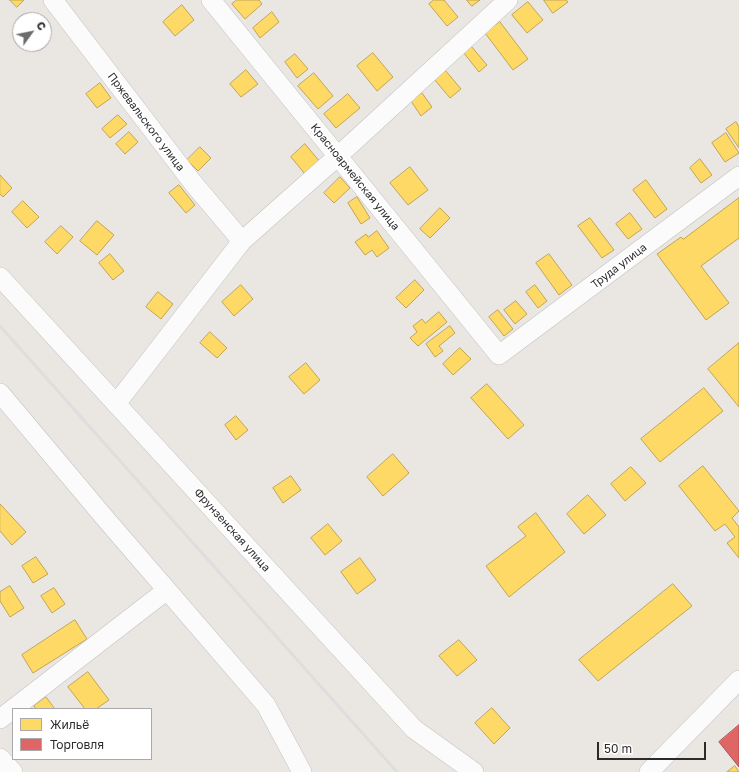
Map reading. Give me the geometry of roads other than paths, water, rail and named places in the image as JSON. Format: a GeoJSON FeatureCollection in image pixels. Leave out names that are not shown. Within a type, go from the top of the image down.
{"type":"FeatureCollection","features":[{"type":"Feature","properties":{"kind":"street","name":"Пржевальского улица"},"geometry":{"type":"LineString","coordinates":[[53,0],[193,183],[242,241]]}},
{"type":"Feature","properties":{"kind":"street","name":"Красноармейская улица"},"geometry":{"type":"LineString","coordinates":[[211,0],[499,355]]}},
{"type":"Feature","properties":{"kind":"street"},"geometry":{"type":"LineString","coordinates":[[116,404],[242,241],[338,156],[508,0]]}},
{"type":"Feature","properties":{"kind":"street","name":"Труда улица"},"geometry":{"type":"LineString","coordinates":[[499,355],[739,176]]}},
{"type":"Feature","properties":{"kind":"street","name":"Фрунзенская улица"},"geometry":{"type":"LineString","coordinates":[[0,277],[414,729],[474,772]]}},
{"type":"Feature","properties":{"kind":"street"},"geometry":{"type":"LineString","coordinates":[[0,393],[104,517],[266,705],[297,770]]}},
{"type":"Feature","properties":{"kind":"street"},"geometry":{"type":"LineString","coordinates":[[14,708],[167,590]]}},
{"type":"Feature","properties":{"kind":"street"},"geometry":{"type":"LineString","coordinates":[[648,772],[738,684]]}},
{"type":"Feature","properties":{"kind":"street"},"geometry":{"type":"LineString","coordinates":[[0,719],[12,710]]}},
{"type":"Feature","properties":{"kind":"street"},"geometry":{"type":"LineString","coordinates":[[0,758],[12,772]]}},
{"type":"Feature","properties":{"kind":"railway"},"geometry":{"type":"LineString","coordinates":[[0,326],[397,772]]}}]}
